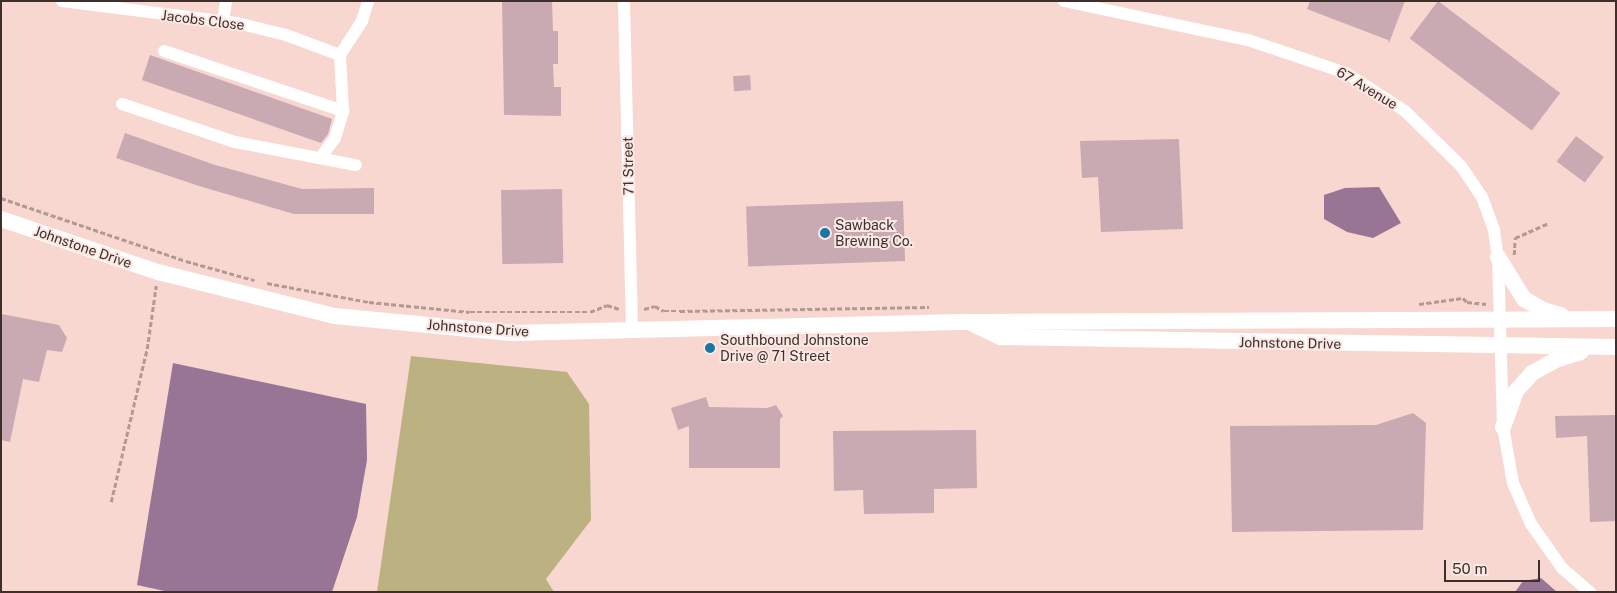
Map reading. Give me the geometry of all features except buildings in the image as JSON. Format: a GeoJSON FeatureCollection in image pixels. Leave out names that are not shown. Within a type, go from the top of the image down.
{"type":"FeatureCollection","features":[{"type":"Feature","properties":{"kind":"main road","name":"Johnstone Drive"},"geometry":{"type":"LineString","coordinates":[[1,219],[158,272],[335,316],[513,332],[632,332],[969,322],[1616,319]]}},
{"type":"Feature","properties":{"kind":"main road"},"geometry":{"type":"LineString","coordinates":[[1498,257],[1524,299],[1542,310],[1580,320]]}},
{"type":"Feature","properties":{"kind":"main road","name":"Johnstone Drive"},"geometry":{"type":"LineString","coordinates":[[969,322],[1000,338],[1501,347],[1616,346]]}},
{"type":"Feature","properties":{"kind":"main road"},"geometry":{"type":"LineString","coordinates":[[1503,427],[1516,391],[1532,373],[1555,360],[1598,347]]}},
{"type":"Feature","properties":{"kind":"street","name":"Jacobs Close"},"geometry":{"type":"LineString","coordinates":[[62,1],[223,22],[268,30],[340,55]]}},
{"type":"Feature","properties":{"kind":"street"},"geometry":{"type":"LineString","coordinates":[[223,22],[226,1]]}},
{"type":"Feature","properties":{"kind":"street"},"geometry":{"type":"LineString","coordinates":[[320,158],[335,138],[343,111],[340,55],[362,21],[368,1]]}},
{"type":"Feature","properties":{"kind":"street","name":"71 Street"},"geometry":{"type":"LineString","coordinates":[[624,1],[632,332]]}},
{"type":"Feature","properties":{"kind":"street","name":"67 Avenue"},"geometry":{"type":"LineString","coordinates":[[1064,1],[1248,40],[1346,73],[1405,111],[1461,166],[1473,182],[1489,213],[1498,257],[1503,427],[1513,483],[1531,524],[1562,568],[1590,592]]}},
{"type":"Feature","properties":{"kind":"street"},"geometry":{"type":"LineString","coordinates":[[164,51],[343,111]]}},
{"type":"Feature","properties":{"kind":"street"},"geometry":{"type":"LineString","coordinates":[[122,104],[235,142],[356,165]]}},
{"type":"Feature","properties":{"kind":"path"},"geometry":{"type":"LineString","coordinates":[[1,198],[186,261],[264,282],[369,302],[470,312],[590,312],[607,305],[612,309]]}},
{"type":"Feature","properties":{"kind":"path"},"geometry":{"type":"LineString","coordinates":[[1516,261],[1515,238],[1548,223]]}},
{"type":"Feature","properties":{"kind":"path"},"geometry":{"type":"LineString","coordinates":[[111,502],[146,349],[158,272]]}},
{"type":"Feature","properties":{"kind":"shaded area"},"geometry":{"type":"Polygon","coordinates":[[[1379,187],[1401,223],[1373,238],[1347,232],[1324,219],[1324,195],[1345,188],[1379,187]]]}},
{"type":"Feature","properties":{"kind":"shaded area"},"geometry":{"type":"Polygon","coordinates":[[[411,356],[567,372],[589,404],[591,520],[546,579],[554,592],[377,592],[411,356]]]}},
{"type":"Feature","properties":{"kind":"shaded area"},"geometry":{"type":"Polygon","coordinates":[[[173,363],[366,404],[367,460],[357,517],[332,592],[169,592],[137,585],[173,363]]]}},
{"type":"Feature","properties":{"kind":"shaded area"},"geometry":{"type":"Polygon","coordinates":[[[1541,578],[1557,592],[1515,592],[1523,581],[1541,578]]]}},
{"type":"Feature","properties":{"kind":"place","name":"Sawback Brewing Co."},"geometry":{"type":"Point","coordinates":[825,233]}},
{"type":"Feature","properties":{"kind":"place","name":"Southbound Johnstone Drive @ 71 Street"},"geometry":{"type":"Point","coordinates":[710,348]}}]}
